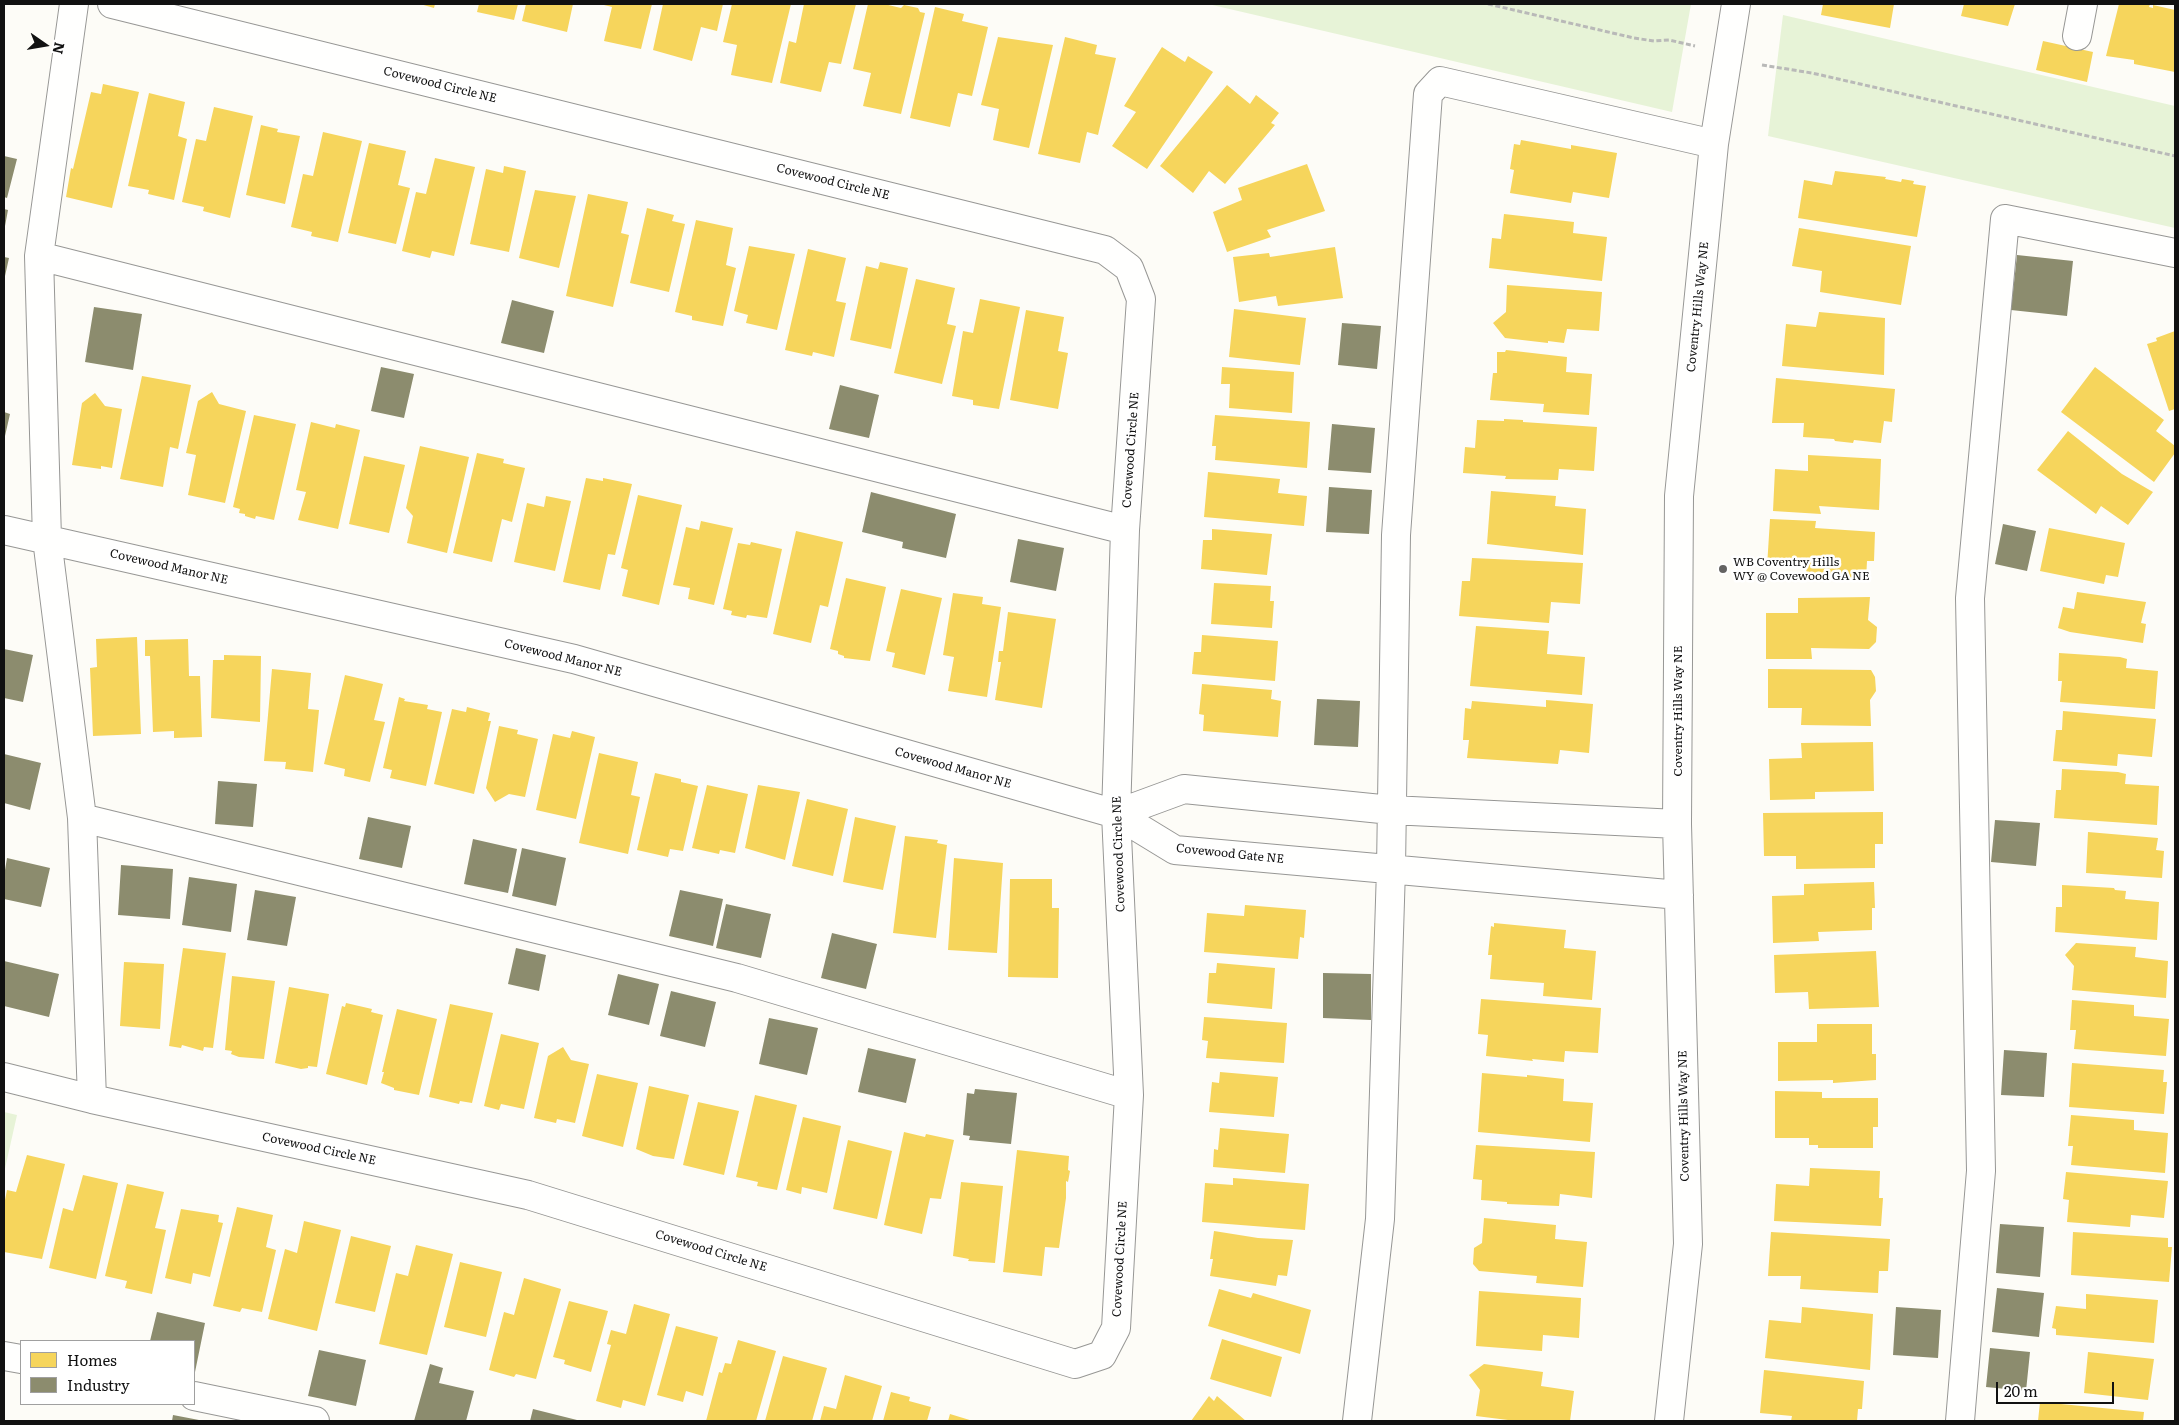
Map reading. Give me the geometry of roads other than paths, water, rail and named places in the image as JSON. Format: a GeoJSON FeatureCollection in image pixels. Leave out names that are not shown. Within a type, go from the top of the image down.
{"type":"FeatureCollection","features":[{"type":"Feature","properties":{"kind":"street"},"geometry":{"type":"LineString","coordinates":[[74,4],[38,256],[47,539],[82,818],[92,1099]]}},
{"type":"Feature","properties":{"kind":"street","name":"Covewood Circle NE"},"geometry":{"type":"LineString","coordinates":[[4,1077],[92,1099],[528,1195],[1075,1364],[1102,1355],[1116,1328],[1129,1095],[1116,814],[1125,530],[1142,299],[1129,268],[1105,250],[112,4]]}},
{"type":"Feature","properties":{"kind":"street","name":"Coventry Hills Way NE"},"geometry":{"type":"LineString","coordinates":[[1669,1421],[1688,1244],[1677,824],[1679,496],[1714,144],[1736,4]]}},
{"type":"Feature","properties":{"kind":"street"},"geometry":{"type":"LineString","coordinates":[[2076,36],[2083,4]]}},
{"type":"Feature","properties":{"kind":"street"},"geometry":{"type":"LineString","coordinates":[[1357,1421],[1380,1219],[1391,869],[1396,535],[1428,94],[1440,81],[1714,144]]}},
{"type":"Feature","properties":{"kind":"street"},"geometry":{"type":"LineString","coordinates":[[1960,1421],[1981,1171],[1970,598],[2005,220],[2175,254]]}},
{"type":"Feature","properties":{"kind":"street"},"geometry":{"type":"LineString","coordinates":[[38,256],[1125,530]]}},
{"type":"Feature","properties":{"kind":"street","name":"Covewood Manor NE"},"geometry":{"type":"LineString","coordinates":[[4,530],[574,659],[1116,814]]}},
{"type":"Feature","properties":{"kind":"street"},"geometry":{"type":"LineString","coordinates":[[1116,814],[1184,790],[1391,810],[1677,824]]}},
{"type":"Feature","properties":{"kind":"street","name":"Covewood Gate NE"},"geometry":{"type":"LineString","coordinates":[[1116,814],[1175,850],[1679,895]]}},
{"type":"Feature","properties":{"kind":"street"},"geometry":{"type":"LineString","coordinates":[[82,818],[737,978],[1129,1095]]}},
{"type":"Feature","properties":{"kind":"street"},"geometry":{"type":"LineString","coordinates":[[4,1356],[20,1359]]}},
{"type":"Feature","properties":{"kind":"street"},"geometry":{"type":"LineString","coordinates":[[195,1396],[315,1421]]}},
{"type":"Feature","properties":{"kind":"place","name":"WB Coventry Hills WY @ Covewood GA NE"},"geometry":{"type":"Point","coordinates":[1723,569]}}]}
